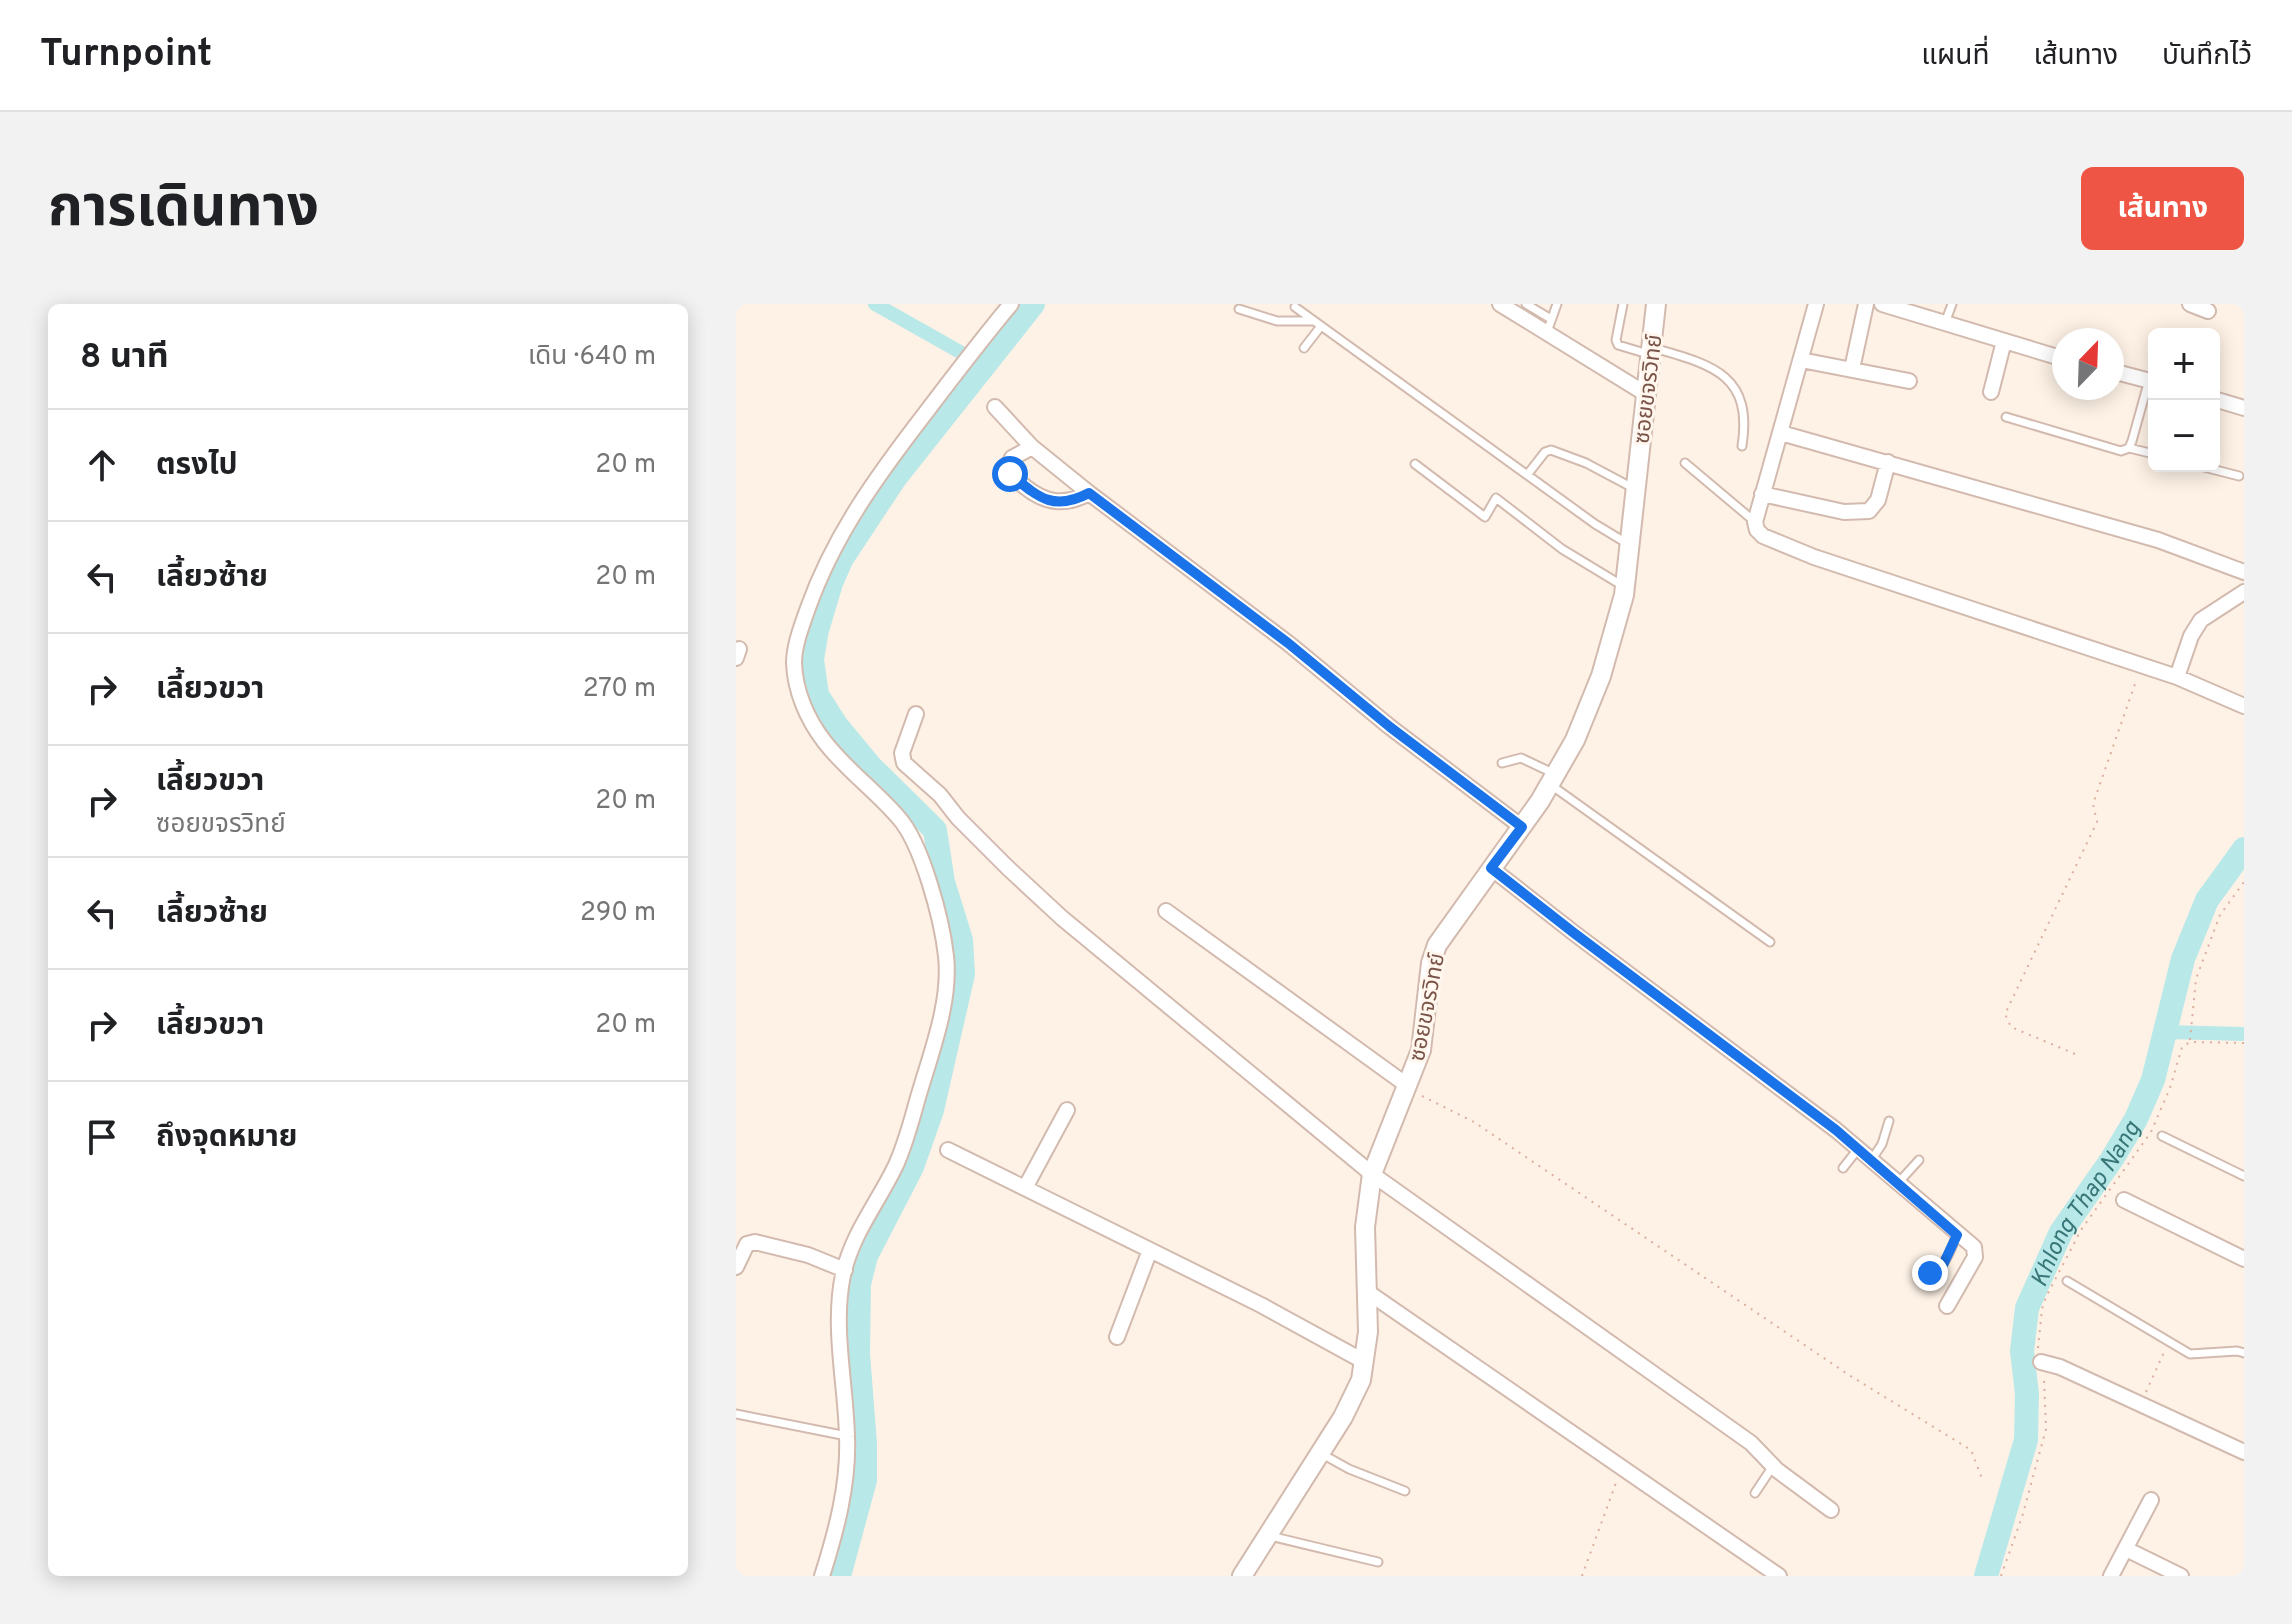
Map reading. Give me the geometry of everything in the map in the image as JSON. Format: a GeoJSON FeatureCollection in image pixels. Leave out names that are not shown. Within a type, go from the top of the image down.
{"type":"FeatureCollection","features":[{"type":"Feature","properties":{"kind":"street"},"geometry":{"type":"LineString","coordinates":[[822,1576],[844,1485],[847,1436],[839,1313],[845,1270],[857,1232],[893,1171],[904,1144],[937,1031],[946,985],[946,956],[914,839],[898,817],[839,758],[814,727],[797,688],[794,661],[800,631],[815,589],[848,521],[871,484],[1011,304]]}},
{"type":"Feature","properties":{"kind":"street"},"geometry":{"type":"LineString","coordinates":[[1500,304],[1548,326],[1646,394]]}},
{"type":"Feature","properties":{"kind":"street","name":"ซอยขจรวิทย์"},"geometry":{"type":"LineString","coordinates":[[1242,1576],[1354,1397],[1365,1362],[1369,1293],[1365,1227],[1372,1174],[1421,1050],[1430,972],[1437,945],[1522,827],[1552,779],[1575,740],[1601,676],[1625,587],[1656,304]]}},
{"type":"Feature","properties":{"kind":"street"},"geometry":{"type":"LineString","coordinates":[[1816,304],[1755,522],[1763,536],[1814,557],[2142,664],[2244,706]]}},
{"type":"Feature","properties":{"kind":"street"},"geometry":{"type":"LineString","coordinates":[[1852,369],[1866,304]]}},
{"type":"Feature","properties":{"kind":"street"},"geometry":{"type":"LineString","coordinates":[[1882,304],[2052,355]]}},
{"type":"Feature","properties":{"kind":"street"},"geometry":{"type":"LineString","coordinates":[[2190,304],[2208,311]]}},
{"type":"Feature","properties":{"kind":"street"},"geometry":{"type":"LineString","coordinates":[[1991,392],[2004,341]]}},
{"type":"Feature","properties":{"kind":"street"},"geometry":{"type":"LineString","coordinates":[[1801,360],[1909,381]]}},
{"type":"Feature","properties":{"kind":"street"},"geometry":{"type":"LineString","coordinates":[[2124,374],[2148,380]]}},
{"type":"Feature","properties":{"kind":"street"},"geometry":{"type":"LineString","coordinates":[[2217,400],[2244,408]]}},
{"type":"Feature","properties":{"kind":"street"},"geometry":{"type":"LineString","coordinates":[[995,407],[1032,447],[1089,493],[1288,643],[1390,727],[1522,827]]}},
{"type":"Feature","properties":{"kind":"street"},"geometry":{"type":"LineString","coordinates":[[1781,433],[2158,540],[2244,572]]}},
{"type":"Feature","properties":{"kind":"street"},"geometry":{"type":"LineString","coordinates":[[1032,447],[1012,458],[1007,468],[1030,491],[1050,502],[1061,503],[1073,502],[1089,493]]}},
{"type":"Feature","properties":{"kind":"street"},"geometry":{"type":"LineString","coordinates":[[1762,494],[1844,512],[1869,511],[1878,500],[1888,462]]}},
{"type":"Feature","properties":{"kind":"street"},"geometry":{"type":"LineString","coordinates":[[2177,677],[2191,636],[2201,620],[2244,592]]}},
{"type":"Feature","properties":{"kind":"street"},"geometry":{"type":"LineString","coordinates":[[916,714],[902,753],[904,763],[1062,918],[1372,1174],[1751,1443],[1773,1466],[1831,1510]]}},
{"type":"Feature","properties":{"kind":"street"},"geometry":{"type":"LineString","coordinates":[[1491,868],[1858,1149],[1974,1247],[1975,1257],[1947,1306]]}},
{"type":"Feature","properties":{"kind":"street"},"geometry":{"type":"LineString","coordinates":[[1166,911],[1408,1087]]}},
{"type":"Feature","properties":{"kind":"street"},"geometry":{"type":"LineString","coordinates":[[1025,1188],[1067,1110]]}},
{"type":"Feature","properties":{"kind":"street"},"geometry":{"type":"LineString","coordinates":[[948,1150],[1150,1250],[1365,1362]]}},
{"type":"Feature","properties":{"kind":"street"},"geometry":{"type":"LineString","coordinates":[[2124,1200],[2244,1259]]}},
{"type":"Feature","properties":{"kind":"street"},"geometry":{"type":"LineString","coordinates":[[736,1267],[747,1244],[755,1242],[808,1255],[845,1270]]}},
{"type":"Feature","properties":{"kind":"street"},"geometry":{"type":"LineString","coordinates":[[1117,1337],[1150,1250]]}},
{"type":"Feature","properties":{"kind":"street"},"geometry":{"type":"LineString","coordinates":[[1369,1293],[1779,1576]]}},
{"type":"Feature","properties":{"kind":"street"},"geometry":{"type":"LineString","coordinates":[[2041,1362],[2060,1367],[2244,1452]]}},
{"type":"Feature","properties":{"kind":"street"},"geometry":{"type":"LineString","coordinates":[[2111,1576],[2151,1500]]}},
{"type":"Feature","properties":{"kind":"street"},"geometry":{"type":"LineString","coordinates":[[2126,1549],[2181,1576]]}},
{"type":"Feature","properties":{"kind":"lane"},"geometry":{"type":"LineString","coordinates":[[1526,304],[1548,326],[1557,304]]}},
{"type":"Feature","properties":{"kind":"lane"},"geometry":{"type":"LineString","coordinates":[[1623,304],[1616,340],[1618,345],[1703,365],[1731,382],[1744,406],[1742,446]]}},
{"type":"Feature","properties":{"kind":"lane"},"geometry":{"type":"LineString","coordinates":[[1945,323],[1952,304]]}},
{"type":"Feature","properties":{"kind":"lane"},"geometry":{"type":"LineString","coordinates":[[1295,307],[1595,524],[1630,545]]}},
{"type":"Feature","properties":{"kind":"lane"},"geometry":{"type":"LineString","coordinates":[[1239,309],[1277,321],[1313,321]]}},
{"type":"Feature","properties":{"kind":"lane"},"geometry":{"type":"LineString","coordinates":[[1304,348],[1321,326]]}},
{"type":"Feature","properties":{"kind":"lane"},"geometry":{"type":"LineString","coordinates":[[2129,448],[2148,390]]}},
{"type":"Feature","properties":{"kind":"lane"},"geometry":{"type":"LineString","coordinates":[[2006,417],[2111,449],[2121,451],[2129,448],[2148,453]]}},
{"type":"Feature","properties":{"kind":"lane"},"geometry":{"type":"LineString","coordinates":[[1527,475],[1545,452],[1551,450],[1586,463],[1636,490]]}},
{"type":"Feature","properties":{"kind":"lane"},"geometry":{"type":"LineString","coordinates":[[1685,463],[1755,522]]}},
{"type":"Feature","properties":{"kind":"lane"},"geometry":{"type":"LineString","coordinates":[[1415,464],[1485,517],[1496,498],[1562,549],[1625,587]]}},
{"type":"Feature","properties":{"kind":"lane"},"geometry":{"type":"LineString","coordinates":[[2220,471],[2239,476]]}},
{"type":"Feature","properties":{"kind":"lane"},"geometry":{"type":"LineString","coordinates":[[1502,763],[1521,758],[1770,942]]}},
{"type":"Feature","properties":{"kind":"lane"},"geometry":{"type":"LineString","coordinates":[[1871,1161],[1882,1144],[1889,1121]]}},
{"type":"Feature","properties":{"kind":"lane"},"geometry":{"type":"LineString","coordinates":[[2162,1136],[2244,1176]]}},
{"type":"Feature","properties":{"kind":"lane"},"geometry":{"type":"LineString","coordinates":[[1843,1168],[1858,1149]]}},
{"type":"Feature","properties":{"kind":"lane"},"geometry":{"type":"LineString","coordinates":[[1897,1184],[1919,1160]]}},
{"type":"Feature","properties":{"kind":"lane"},"geometry":{"type":"LineString","coordinates":[[1919,1274],[1938,1271],[1942,1267],[1957,1235]]}},
{"type":"Feature","properties":{"kind":"lane"},"geometry":{"type":"LineString","coordinates":[[2067,1281],[2190,1354],[2244,1353]]}},
{"type":"Feature","properties":{"kind":"lane"},"geometry":{"type":"LineString","coordinates":[[736,1414],[847,1436]]}},
{"type":"Feature","properties":{"kind":"lane"},"geometry":{"type":"LineString","coordinates":[[1320,1453],[1349,1469],[1405,1491]]}},
{"type":"Feature","properties":{"kind":"lane"},"geometry":{"type":"LineString","coordinates":[[1755,1493],[1773,1466]]}},
{"type":"Feature","properties":{"kind":"lane"},"geometry":{"type":"LineString","coordinates":[[1268,1536],[1378,1562]]}},
{"type":"Feature","properties":{"kind":"path"},"geometry":{"type":"LineString","coordinates":[[2075,1054],[2011,1027],[2005,1014],[2097,822],[2093,804],[2142,664]]}},
{"type":"Feature","properties":{"kind":"path"},"geometry":{"type":"LineString","coordinates":[[2190,1042],[2196,979],[2220,915],[2244,882]]}},
{"type":"Feature","properties":{"kind":"path"},"geometry":{"type":"LineString","coordinates":[[2001,1576],[2022,1517],[2046,1429],[2038,1348],[2046,1297],[2081,1230],[2151,1132],[2170,1088],[2182,1047],[2190,1042],[2244,1043]]}},
{"type":"Feature","properties":{"kind":"path"},"geometry":{"type":"LineString","coordinates":[[1408,1087],[1474,1122],[1849,1375],[1971,1450],[1983,1481]]}},
{"type":"Feature","properties":{"kind":"path"},"geometry":{"type":"LineString","coordinates":[[2140,1404],[2169,1341]]}},
{"type":"Feature","properties":{"kind":"path"},"geometry":{"type":"LineString","coordinates":[[1582,1576],[1621,1467]]}},
{"type":"Feature","properties":{"kind":"waterway"},"geometry":{"type":"LineString","coordinates":[[875,304],[983,365]]}},
{"type":"Feature","properties":{"kind":"waterway"},"geometry":{"type":"LineString","coordinates":[[839,1576],[865,1480],[858,1354],[859,1284],[866,1256],[912,1167],[932,1110],[963,974],[961,940],[943,882],[935,830],[870,766],[836,725],[817,695],[812,659],[817,630],[842,558],[895,478],[1033,304]]}},
{"type":"Feature","properties":{"kind":"waterway","name":"Khlong Thap Nang"},"geometry":{"type":"LineString","coordinates":[[1986,1576],[2026,1440],[2027,1394],[2022,1351],[2027,1308],[2061,1232],[2136,1119],[2153,1080],[2183,959],[2207,900],[2244,849]]}},
{"type":"Feature","properties":{"kind":"waterway"},"geometry":{"type":"LineString","coordinates":[[2167,1032],[2244,1034]]}},
{"type":"Feature","properties":{"kind":"route"},"geometry":{"type":"LineString","coordinates":[[1010,474],[1030,491],[1050,502],[1073,502],[1089,493],[1288,643],[1390,727],[1522,827],[1491,868],[1836,1130],[1957,1235],[1942,1267],[1930,1273]]}}]}
